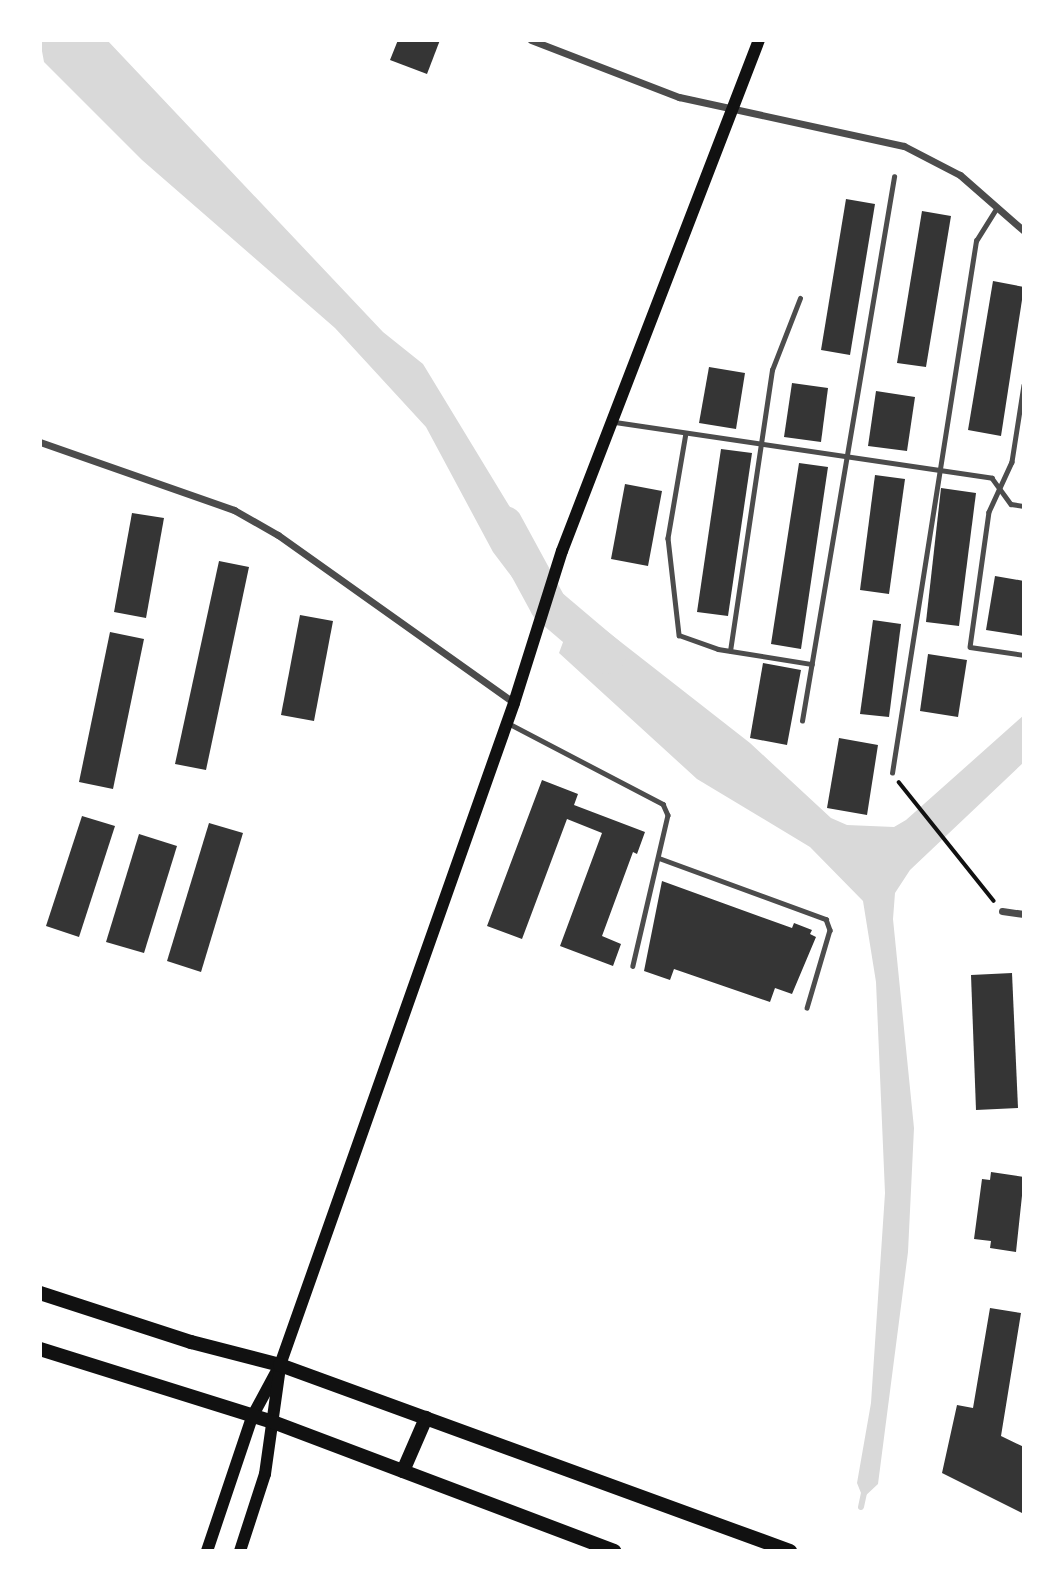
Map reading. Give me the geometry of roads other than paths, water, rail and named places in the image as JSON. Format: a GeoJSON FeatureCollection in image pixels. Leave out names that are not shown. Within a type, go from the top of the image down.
{"type":"FeatureCollection","features":[{"type":"Feature","properties":{"kind":"main road"},"geometry":{"type":"LineString","coordinates":[[207,1551],[252,1417],[280,1365],[507,723],[562,551],[735,109],[759,40]]}},
{"type":"Feature","properties":{"kind":"main road"},"geometry":{"type":"LineString","coordinates":[[40,1293],[191,1342],[280,1365],[790,1551]]}},
{"type":"Feature","properties":{"kind":"main road"},"geometry":{"type":"LineString","coordinates":[[40,1349],[273,1422],[614,1551]]}},
{"type":"Feature","properties":{"kind":"main road"},"geometry":{"type":"LineString","coordinates":[[240,1551],[265,1474],[280,1365]]}},
{"type":"Feature","properties":{"kind":"main road"},"geometry":{"type":"LineString","coordinates":[[403,1471],[426,1418]]}},
{"type":"Feature","properties":{"kind":"street"},"geometry":{"type":"LineString","coordinates":[[531,40],[680,97],[904,146],[960,175],[1024,231]]}},
{"type":"Feature","properties":{"kind":"street"},"geometry":{"type":"LineString","coordinates":[[40,442],[233,509],[278,535],[514,702]]}},
{"type":"Feature","properties":{"kind":"street"},"geometry":{"type":"LineString","coordinates":[[1002,911],[1024,914]]}},
{"type":"Feature","properties":{"kind":"lane"},"geometry":{"type":"LineString","coordinates":[[802,721],[894,177]]}},
{"type":"Feature","properties":{"kind":"lane"},"geometry":{"type":"LineString","coordinates":[[892,773],[976,241],[997,208]]}},
{"type":"Feature","properties":{"kind":"lane"},"geometry":{"type":"LineString","coordinates":[[730,651],[772,370],[800,298]]}},
{"type":"Feature","properties":{"kind":"lane"},"geometry":{"type":"LineString","coordinates":[[1024,385],[1012,463],[989,512],[970,647],[1024,655]]}},
{"type":"Feature","properties":{"kind":"lane"},"geometry":{"type":"LineString","coordinates":[[612,422],[992,478],[1011,503],[1024,506]]}},
{"type":"Feature","properties":{"kind":"lane"},"geometry":{"type":"LineString","coordinates":[[686,433],[668,537],[679,635],[730,651],[812,664]]}},
{"type":"Feature","properties":{"kind":"lane"},"geometry":{"type":"LineString","coordinates":[[507,723],[663,804],[668,815],[633,966]]}},
{"type":"Feature","properties":{"kind":"lane"},"geometry":{"type":"LineString","coordinates":[[659,858],[826,919],[830,930],[807,1008]]}},
{"type":"Feature","properties":{"kind":"waterway"},"geometry":{"type":"LineString","coordinates":[[504,524],[548,605],[607,655]]}},
{"type":"Feature","properties":{"kind":"waterway"},"geometry":{"type":"LineString","coordinates":[[861,1507],[864,1493]]}}]}
